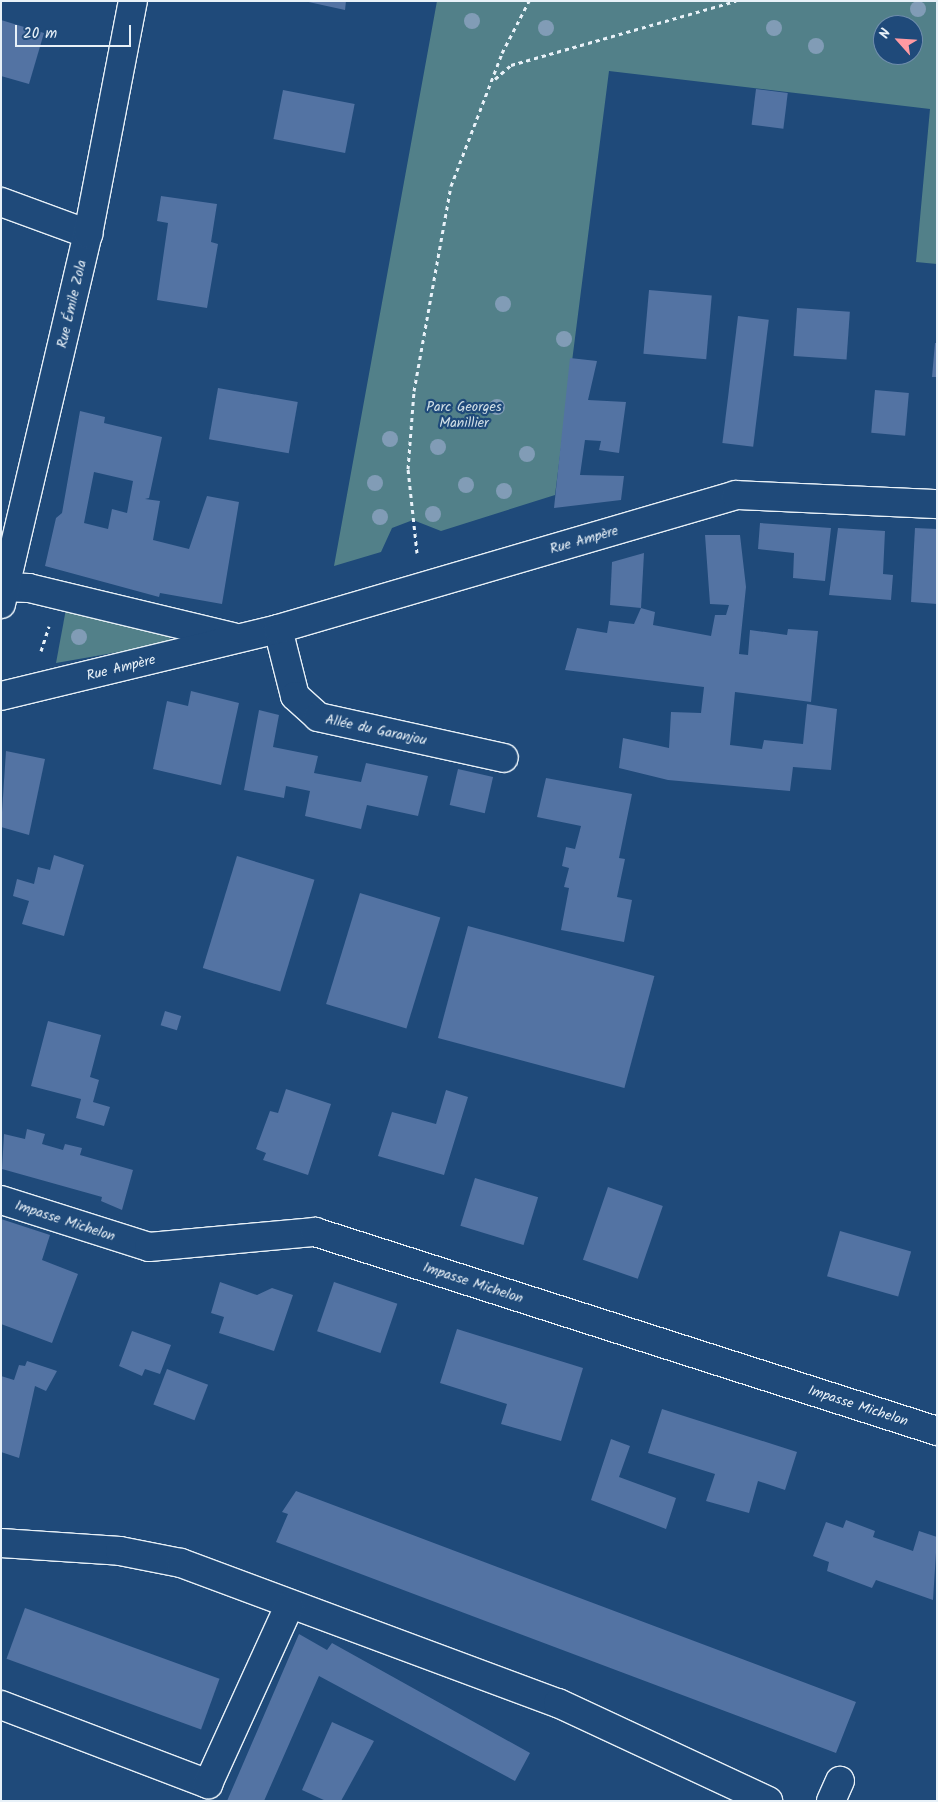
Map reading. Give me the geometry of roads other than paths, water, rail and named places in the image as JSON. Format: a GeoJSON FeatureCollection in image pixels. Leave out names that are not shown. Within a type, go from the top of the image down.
{"type":"FeatureCollection","features":[{"type":"Feature","properties":{"kind":"street","name":"Rue Émile Zola"},"geometry":{"type":"LineString","coordinates":[[3,593],[88,234],[133,1]]}},
{"type":"Feature","properties":{"kind":"street"},"geometry":{"type":"LineString","coordinates":[[1,202],[88,234]]}},
{"type":"Feature","properties":{"kind":"street","name":"Rue Ampère"},"geometry":{"type":"LineString","coordinates":[[1,696],[278,629],[736,495],[937,504]]}},
{"type":"Feature","properties":{"kind":"street","name":"Rue Ampère"},"geometry":{"type":"LineString","coordinates":[[3,593],[29,588],[239,638]]}},
{"type":"Feature","properties":{"kind":"street","name":"Allée du Garanjou"},"geometry":{"type":"LineString","coordinates":[[278,629],[295,696],[318,717],[504,758]]}},
{"type":"Feature","properties":{"kind":"street","name":"Impasse Michelon"},"geometry":{"type":"LineString","coordinates":[[1,1200],[149,1247],[315,1232],[937,1431]]}},
{"type":"Feature","properties":{"kind":"street"},"geometry":{"type":"LineString","coordinates":[[1,1543],[120,1551],[181,1563],[289,1606],[558,1703],[768,1801]]}},
{"type":"Feature","properties":{"kind":"street"},"geometry":{"type":"LineString","coordinates":[[1,1704],[208,1784],[289,1606]]}},
{"type":"Feature","properties":{"kind":"park label","name":"Parc Georges Manillier"},"geometry":{"type":"Point","coordinates":[464,416]}}]}
